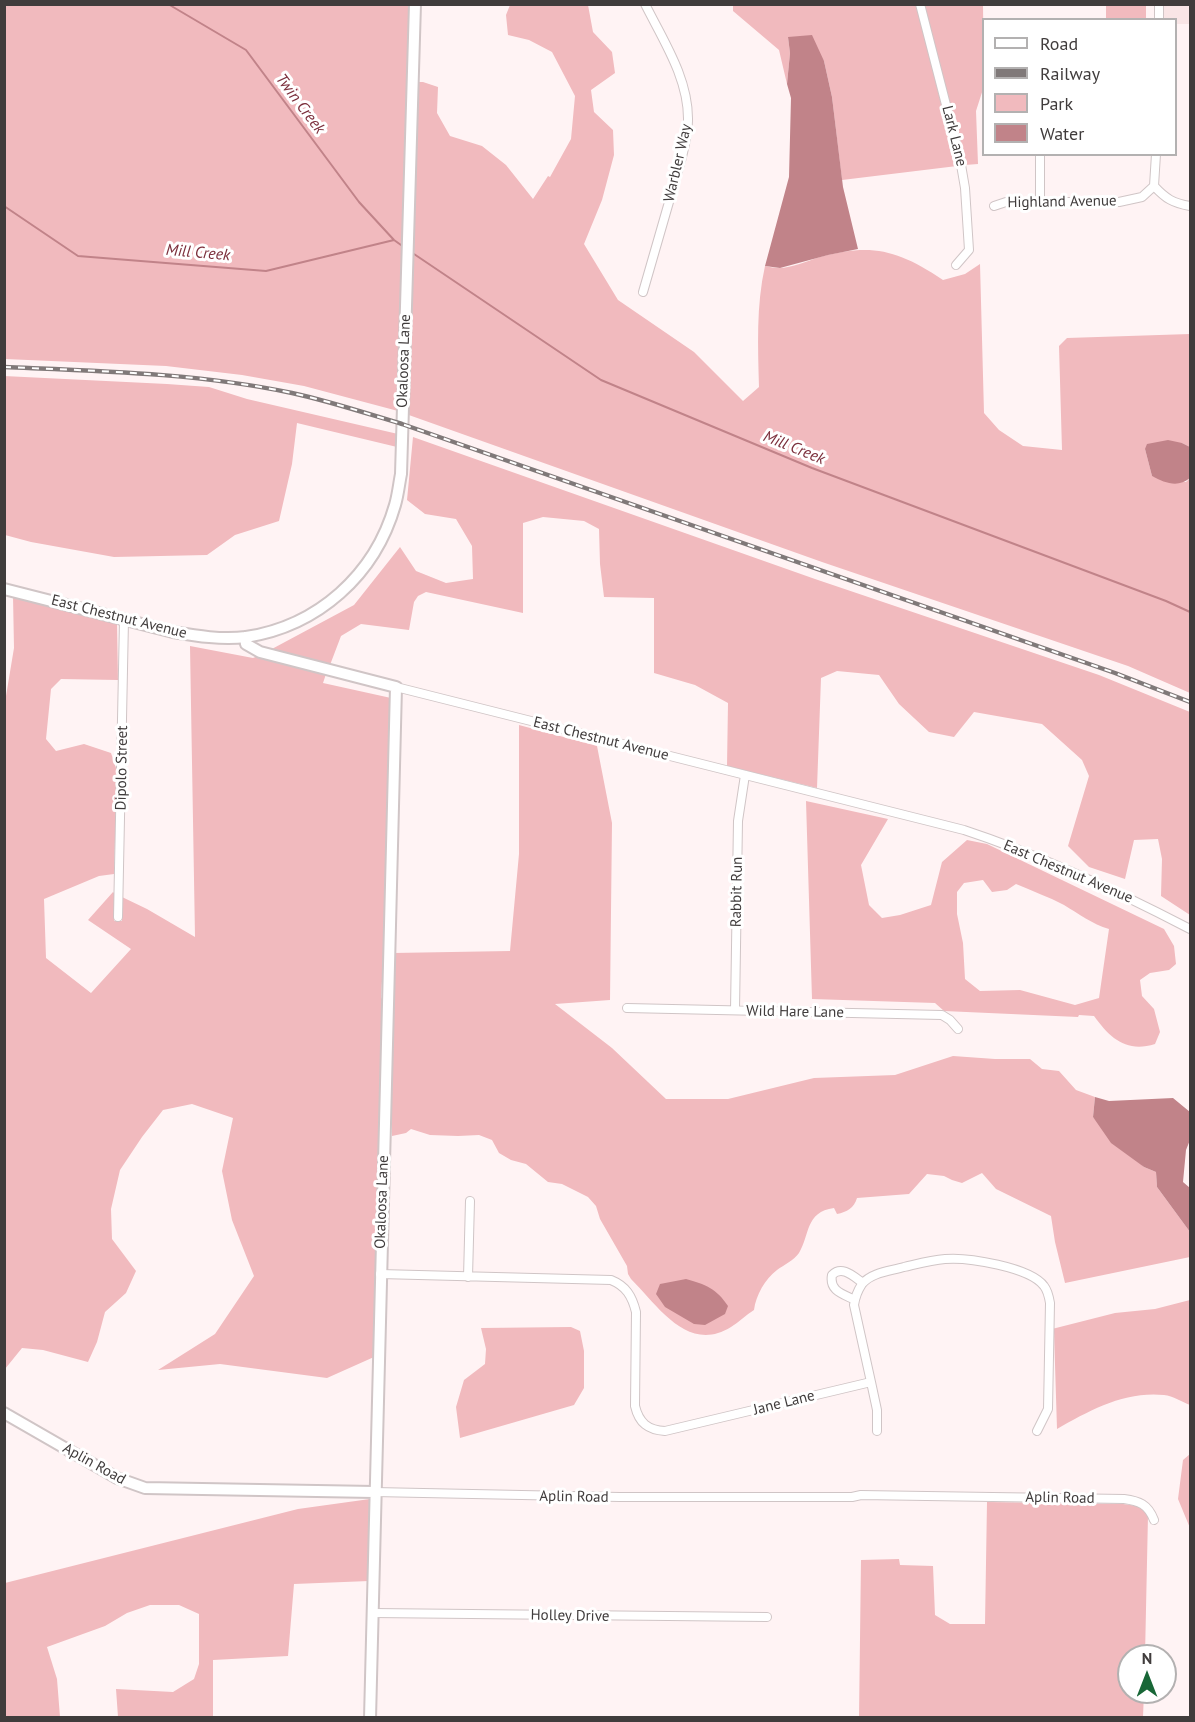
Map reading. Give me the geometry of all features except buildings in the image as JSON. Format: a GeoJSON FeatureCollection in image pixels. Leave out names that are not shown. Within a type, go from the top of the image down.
{"type":"FeatureCollection","features":[{"type":"Feature","properties":{"kind":"street","name":"Okaloosa Lane"},"geometry":{"type":"LineString","coordinates":[[245,637],[270,632],[294,623],[319,610],[335,598],[360,573],[376,551],[396,504],[401,474],[415,4]]}},
{"type":"Feature","properties":{"kind":"street","name":"Warbler Way"},"geometry":{"type":"LineString","coordinates":[[643,292],[682,157],[688,119],[686,93],[682,81],[645,4]]}},
{"type":"Feature","properties":{"kind":"street","name":"Lark Lane"},"geometry":{"type":"LineString","coordinates":[[920,4],[960,159],[965,189],[969,250],[956,265]]}},
{"type":"Feature","properties":{"kind":"street"},"geometry":{"type":"LineString","coordinates":[[1040,156],[1040,202]]}},
{"type":"Feature","properties":{"kind":"street"},"geometry":{"type":"LineString","coordinates":[[1156,156],[1154,186],[1170,201],[1191,206]]}},
{"type":"Feature","properties":{"kind":"street","name":"Highland Avenue"},"geometry":{"type":"LineString","coordinates":[[994,206],[1006,202],[1119,202],[1142,197],[1154,186]]}},
{"type":"Feature","properties":{"kind":"street","name":"East Chestnut Avenue"},"geometry":{"type":"LineString","coordinates":[[4,589],[195,636],[245,637],[246,644],[260,652],[964,830],[1102,884],[1191,929]]}},
{"type":"Feature","properties":{"kind":"street","name":"Dipolo Street"},"geometry":{"type":"LineString","coordinates":[[118,917],[124,620]]}},
{"type":"Feature","properties":{"kind":"street","name":"Okaloosa Lane"},"geometry":{"type":"LineString","coordinates":[[370,1718],[396,687]]}},
{"type":"Feature","properties":{"kind":"street","name":"Rabbit Run"},"geometry":{"type":"LineString","coordinates":[[735,1010],[738,820],[745,775]]}},
{"type":"Feature","properties":{"kind":"street","name":"Wild Hare Lane"},"geometry":{"type":"LineString","coordinates":[[627,1008],[942,1015],[958,1029]]}},
{"type":"Feature","properties":{"kind":"street"},"geometry":{"type":"LineString","coordinates":[[468,1277],[470,1201]]}},
{"type":"Feature","properties":{"kind":"street"},"geometry":{"type":"LineString","coordinates":[[877,1431],[877,1410],[854,1305],[855,1300],[864,1282],[879,1273],[943,1259],[958,1258],[973,1259],[1026,1273],[1038,1280],[1049,1294],[1048,1409],[1037,1431]]}},
{"type":"Feature","properties":{"kind":"street"},"geometry":{"type":"LineString","coordinates":[[855,1300],[835,1289],[831,1281],[832,1275],[836,1271],[843,1271],[864,1282]]}},
{"type":"Feature","properties":{"kind":"street","name":"Jane Lane"},"geometry":{"type":"LineString","coordinates":[[380,1274],[611,1280],[626,1288],[636,1312],[635,1406],[643,1424],[656,1431],[677,1430],[872,1382]]}},
{"type":"Feature","properties":{"kind":"street","name":"Aplin Road"},"geometry":{"type":"LineString","coordinates":[[4,1413],[117,1479],[145,1488],[597,1497],[852,1497],[861,1495],[1124,1499],[1143,1504],[1151,1512],[1154,1520]]}},
{"type":"Feature","properties":{"kind":"street","name":"Holley Drive"},"geometry":{"type":"LineString","coordinates":[[372,1613],[767,1617]]}},
{"type":"Feature","properties":{"kind":"shaded area"},"geometry":{"type":"Polygon","coordinates":[[[1164,5],[1190,5],[1190,24],[1177,24],[1177,18],[1163,18],[1164,5]]]}},
{"type":"Feature","properties":{"kind":"green space"},"geometry":{"type":"Polygon","coordinates":[[[733,4],[916,5],[957,166],[842,180],[832,97],[824,61],[788,37],[790,53],[787,84],[779,50],[733,11],[733,4]]]}},
{"type":"Feature","properties":{"kind":"green space"},"geometry":{"type":"Polygon","coordinates":[[[4,5],[411,5],[398,411],[304,386],[242,375],[166,366],[5,359],[4,5]]]}},
{"type":"Feature","properties":{"kind":"green space"},"geometry":{"type":"Polygon","coordinates":[[[510,5],[588,5],[593,32],[612,52],[615,73],[591,90],[594,112],[613,130],[614,155],[602,200],[584,244],[618,300],[694,352],[743,401],[759,387],[759,311],[765,266],[789,267],[820,257],[855,250],[870,250],[898,256],[943,280],[965,274],[980,264],[984,413],[999,430],[1023,446],[1062,450],[1059,346],[1067,338],[1190,334],[1190,447],[1182,443],[1145,449],[1152,476],[1186,482],[1190,478],[1190,693],[1128,666],[822,562],[406,414],[417,82],[438,87],[437,113],[450,136],[482,146],[506,165],[533,199],[548,176],[550,177],[571,139],[575,96],[552,52],[529,40],[508,35],[506,15],[510,5]]]}},
{"type":"Feature","properties":{"kind":"green space"},"geometry":{"type":"Polygon","coordinates":[[[924,5],[983,5],[982,92],[976,111],[978,164],[965,165],[924,5]]]}},
{"type":"Feature","properties":{"kind":"green space"},"geometry":{"type":"Polygon","coordinates":[[[1106,5],[1146,5],[1146,18],[1106,18],[1106,5]]]}},
{"type":"Feature","properties":{"kind":"green space"},"geometry":{"type":"Polygon","coordinates":[[[4,376],[209,387],[247,399],[398,434],[397,447],[297,423],[292,464],[279,521],[235,535],[207,555],[114,557],[5,535],[4,376]]]}},
{"type":"Feature","properties":{"kind":"green space"},"geometry":{"type":"Polygon","coordinates":[[[413,437],[815,579],[1099,675],[1190,712],[1190,915],[1161,896],[1162,859],[1158,839],[1134,840],[1125,879],[1089,867],[1068,846],[1089,776],[1082,760],[1042,724],[974,712],[954,737],[929,732],[899,704],[879,675],[837,671],[821,678],[817,788],[727,766],[728,703],[695,685],[654,673],[654,598],[604,597],[599,529],[584,521],[543,517],[523,523],[523,613],[426,592],[418,596],[414,602],[409,630],[361,624],[341,636],[330,665],[270,650],[354,605],[400,547],[416,571],[446,583],[473,579],[472,546],[456,519],[425,514],[407,500],[413,437]]]}},
{"type":"Feature","properties":{"kind":"green space"},"geometry":{"type":"Polygon","coordinates":[[[13,596],[117,623],[118,680],[61,679],[51,689],[46,739],[56,751],[84,744],[111,753],[117,771],[114,874],[99,876],[44,899],[46,958],[91,993],[131,949],[88,920],[113,892],[114,921],[122,921],[122,897],[195,937],[190,646],[253,658],[258,656],[326,674],[323,683],[391,698],[381,998],[383,999],[374,1357],[327,1378],[220,1364],[158,1370],[215,1334],[254,1276],[232,1220],[222,1171],[233,1118],[192,1104],[163,1110],[120,1170],[111,1209],[112,1239],[136,1271],[126,1293],[105,1312],[97,1342],[88,1362],[43,1350],[22,1348],[5,1369],[4,708],[14,648],[13,596]]]}},
{"type":"Feature","properties":{"kind":"green space"},"geometry":{"type":"Polygon","coordinates":[[[519,725],[597,746],[612,823],[610,1000],[555,1004],[612,1048],[666,1099],[728,1099],[814,1078],[895,1075],[953,1056],[1030,1059],[1042,1069],[1059,1071],[1076,1090],[1095,1097],[1093,1117],[1144,1167],[1156,1172],[1157,1187],[1190,1232],[1190,1257],[1065,1283],[1051,1216],[996,1189],[982,1173],[962,1183],[944,1176],[927,1174],[909,1194],[857,1198],[852,1207],[844,1212],[837,1214],[834,1208],[818,1214],[810,1225],[799,1253],[777,1270],[765,1283],[754,1310],[731,1327],[715,1334],[701,1335],[688,1331],[675,1323],[631,1279],[627,1266],[600,1219],[596,1206],[588,1197],[562,1184],[548,1182],[526,1164],[511,1160],[499,1153],[492,1140],[479,1135],[430,1135],[411,1129],[406,1133],[392,1136],[390,1085],[393,953],[510,951],[519,854],[519,725]]]}},
{"type":"Feature","properties":{"kind":"green space"},"geometry":{"type":"Polygon","coordinates":[[[806,801],[888,819],[861,865],[869,905],[882,918],[931,905],[942,862],[967,840],[987,844],[1164,929],[1174,946],[1176,964],[1169,970],[1150,973],[1140,980],[1142,996],[1154,1009],[1160,1032],[1155,1044],[1145,1046],[1135,1047],[1120,1042],[1106,1031],[1094,1016],[944,1011],[935,1003],[812,999],[806,801]],[[983,880],[964,883],[957,892],[957,914],[963,943],[965,979],[980,991],[1020,990],[1075,1005],[1099,998],[1109,929],[1091,922],[1058,902],[1016,884],[1007,890],[992,892],[983,880]]]}},
{"type":"Feature","properties":{"kind":"green space"},"geometry":{"type":"Polygon","coordinates":[[[1190,1300],[1190,1405],[1164,1395],[1135,1396],[1108,1403],[1057,1429],[1054,1332],[1052,1329],[1115,1313],[1155,1309],[1190,1300]]]}},
{"type":"Feature","properties":{"kind":"green space"},"geometry":{"type":"Polygon","coordinates":[[[571,1327],[580,1331],[584,1351],[584,1388],[574,1405],[460,1438],[456,1407],[464,1380],[485,1364],[486,1349],[481,1328],[571,1327]]]}},
{"type":"Feature","properties":{"kind":"green space"},"geometry":{"type":"Polygon","coordinates":[[[1190,1454],[1190,1528],[1178,1499],[1183,1460],[1190,1454]]]}},
{"type":"Feature","properties":{"kind":"green space"},"geometry":{"type":"Polygon","coordinates":[[[370,1499],[369,1581],[294,1584],[288,1656],[213,1660],[213,1717],[118,1717],[116,1689],[173,1692],[194,1679],[199,1664],[199,1614],[179,1605],[150,1605],[127,1613],[105,1626],[47,1647],[57,1679],[60,1717],[5,1718],[5,1583],[298,1509],[370,1499]]]}},
{"type":"Feature","properties":{"kind":"green space"},"geometry":{"type":"Polygon","coordinates":[[[987,1502],[1123,1504],[1137,1506],[1148,1515],[1145,1644],[1117,1644],[1117,1704],[1144,1704],[1143,1717],[859,1718],[861,1560],[899,1559],[900,1565],[933,1566],[935,1615],[950,1624],[985,1624],[987,1502]]]}},
{"type":"Feature","properties":{"kind":"water"},"geometry":{"type":"Polygon","coordinates":[[[812,35],[824,61],[832,97],[843,187],[858,249],[780,268],[765,266],[789,177],[791,98],[787,84],[790,53],[788,37],[812,35]]]}},
{"type":"Feature","properties":{"kind":"water"},"geometry":{"type":"Polygon","coordinates":[[[1168,440],[1190,447],[1190,478],[1181,483],[1167,482],[1152,476],[1145,449],[1147,444],[1168,440]]]}},
{"type":"Feature","properties":{"kind":"water"},"geometry":{"type":"Polygon","coordinates":[[[1095,1097],[1109,1101],[1173,1098],[1190,1112],[1190,1140],[1186,1150],[1183,1182],[1190,1188],[1190,1232],[1157,1187],[1156,1172],[1144,1167],[1111,1143],[1093,1117],[1095,1097]]]}},
{"type":"Feature","properties":{"kind":"water"},"geometry":{"type":"Polygon","coordinates":[[[686,1279],[715,1291],[728,1306],[725,1314],[705,1325],[694,1324],[665,1307],[656,1294],[660,1284],[686,1279]]]}},
{"type":"Feature","properties":{"kind":"waterway","name":"Twin Creek"},"geometry":{"type":"LineString","coordinates":[[168,4],[246,50],[359,202],[401,245]]}},
{"type":"Feature","properties":{"kind":"waterway","name":"Mill Creek"},"geometry":{"type":"LineString","coordinates":[[4,206],[78,256],[266,271],[394,240]]}},
{"type":"Feature","properties":{"kind":"waterway","name":"Mill Creek"},"geometry":{"type":"LineString","coordinates":[[414,254],[601,380],[812,468],[1190,612]]}},
{"type":"Feature","properties":{"kind":"railway"},"geometry":{"type":"LineString","coordinates":[[4,367],[184,377],[256,386],[333,403],[402,424],[1115,673],[1190,702]]}}]}
